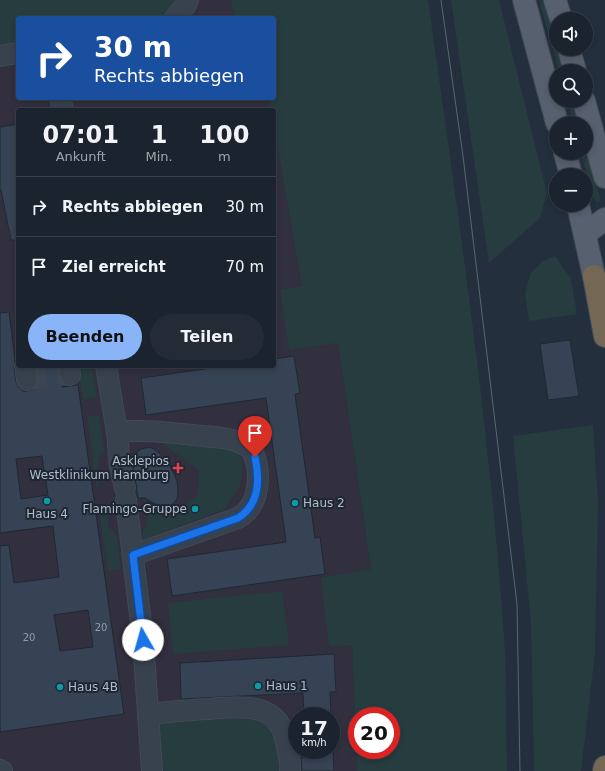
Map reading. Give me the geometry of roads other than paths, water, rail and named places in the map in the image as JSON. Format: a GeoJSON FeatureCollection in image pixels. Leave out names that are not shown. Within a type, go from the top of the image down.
{"type":"FeatureCollection","features":[{"type":"Feature","properties":{"kind":"highway"},"geometry":{"type":"LineString","coordinates":[[594,276],[605,336]]}},
{"type":"Feature","properties":{"kind":"highway"},"geometry":{"type":"LineString","coordinates":[[604,771],[605,767]]}},
{"type":"Feature","properties":{"kind":"main road"},"geometry":{"type":"LineString","coordinates":[[524,0],[555,116]]}},
{"type":"Feature","properties":{"kind":"main road"},"geometry":{"type":"LineString","coordinates":[[555,0],[559,12]]}},
{"type":"Feature","properties":{"kind":"main road"},"geometry":{"type":"LineString","coordinates":[[586,108],[605,177]]}},
{"type":"Feature","properties":{"kind":"main road"},"geometry":{"type":"LineString","coordinates":[[582,212],[595,237]]}},
{"type":"Feature","properties":{"kind":"main road"},"geometry":{"type":"LineString","coordinates":[[594,276],[595,237],[605,219]]}},
{"type":"Feature","properties":{"kind":"street"},"geometry":{"type":"LineString","coordinates":[[176,16],[186,5],[188,0]]}},
{"type":"Feature","properties":{"kind":"street"},"geometry":{"type":"LineString","coordinates":[[0,56],[16,53]]}},
{"type":"Feature","properties":{"kind":"street"},"geometry":{"type":"LineString","coordinates":[[106,368],[117,432],[120,466],[126,494],[143,640],[152,771]]}},
{"type":"Feature","properties":{"kind":"street"},"geometry":{"type":"LineString","coordinates":[[117,432],[154,431],[237,441],[251,450],[255,457],[257,466],[258,475],[256,493],[249,510],[244,515],[133,555]]}},
{"type":"Feature","properties":{"kind":"street"},"geometry":{"type":"LineString","coordinates":[[149,714],[222,708],[252,707],[261,710],[270,714],[284,730],[287,742],[290,771]]}},
{"type":"Feature","properties":{"kind":"tunnel"},"geometry":{"type":"LineString","coordinates":[[27,380],[70,375]]}},
{"type":"Feature","properties":{"kind":"tram line"},"geometry":{"type":"LineString","coordinates":[[441,0],[463,156],[517,604],[520,771]]}},
{"type":"Feature","properties":{"kind":"place","name":"Asklepios Westklinikum Hamburg"},"geometry":{"type":"Point","coordinates":[178,468]}},
{"type":"Feature","properties":{"kind":"place","name":"Haus 4"},"geometry":{"type":"Point","coordinates":[47,501]}},
{"type":"Feature","properties":{"kind":"place","name":"Haus 2"},"geometry":{"type":"Point","coordinates":[295,503]}},
{"type":"Feature","properties":{"kind":"place","name":"Flamingo-Gruppe"},"geometry":{"type":"Point","coordinates":[195,509]}},
{"type":"Feature","properties":{"kind":"place","name":"Haus 1"},"geometry":{"type":"Point","coordinates":[258,686]}},
{"type":"Feature","properties":{"kind":"place","name":"Haus 4B"},"geometry":{"type":"Point","coordinates":[60,687]}}]}
